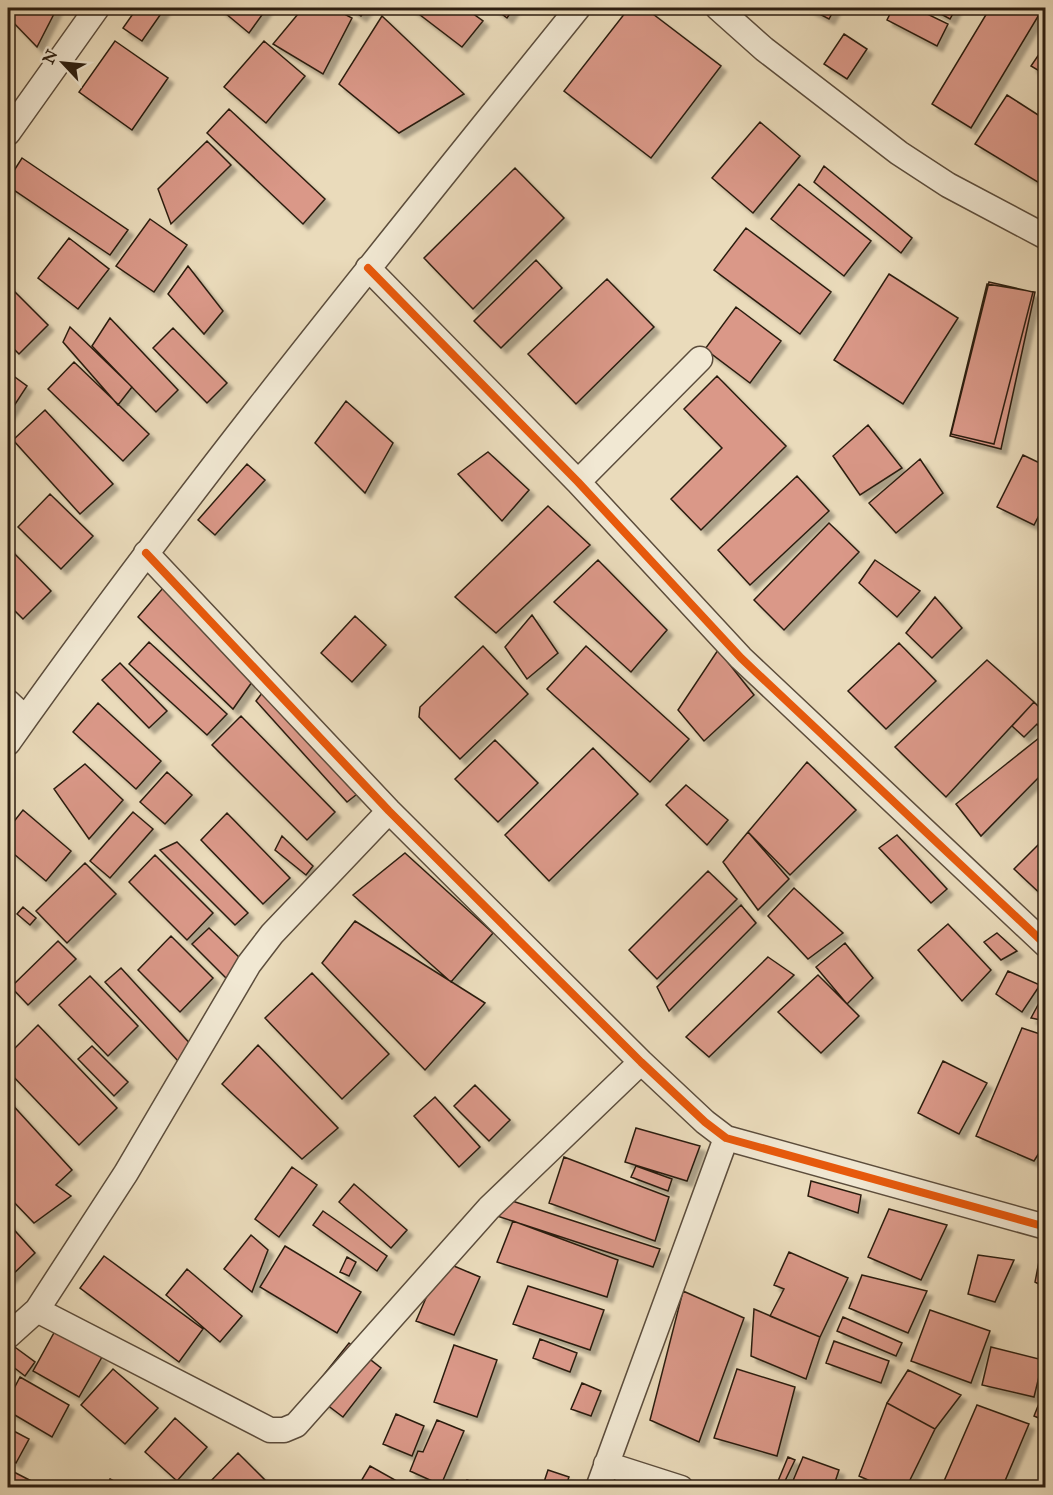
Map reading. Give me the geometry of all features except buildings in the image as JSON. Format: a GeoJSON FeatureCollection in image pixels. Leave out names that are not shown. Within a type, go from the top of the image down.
{"type":"FeatureCollection","features":[{"type":"Feature","properties":{"kind":"street"},"geometry":{"type":"LineString","coordinates":[[8,134],[96,8]]}},
{"type":"Feature","properties":{"kind":"street"},"geometry":{"type":"LineString","coordinates":[[8,742],[146,553],[368,268],[578,8]]}},
{"type":"Feature","properties":{"kind":"street"},"geometry":{"type":"LineString","coordinates":[[718,8],[764,49],[899,153],[948,185],[1046,237]]}},
{"type":"Feature","properties":{"kind":"street"},"geometry":{"type":"LineString","coordinates":[[368,268],[578,482],[741,658],[1046,945]]}},
{"type":"Feature","properties":{"kind":"street"},"geometry":{"type":"LineString","coordinates":[[578,482],[700,359]]}},
{"type":"Feature","properties":{"kind":"street"},"geometry":{"type":"LineString","coordinates":[[146,553],[389,811],[641,1062],[705,1122],[726,1138],[1046,1227]]}},
{"type":"Feature","properties":{"kind":"street"},"geometry":{"type":"LineString","coordinates":[[8,702],[25,718]]}},
{"type":"Feature","properties":{"kind":"street"},"geometry":{"type":"LineString","coordinates":[[8,1336],[37,1310],[126,1173],[249,964],[272,934],[389,811]]}},
{"type":"Feature","properties":{"kind":"street"},"geometry":{"type":"LineString","coordinates":[[37,1310],[270,1430],[284,1430],[296,1425],[489,1208],[641,1062]]}},
{"type":"Feature","properties":{"kind":"street"},"geometry":{"type":"LineString","coordinates":[[598,1488],[726,1138]]}},
{"type":"Feature","properties":{"kind":"street"},"geometry":{"type":"LineString","coordinates":[[606,1464],[681,1488]]}},
{"type":"Feature","properties":{"kind":"cycle path"},"geometry":{"type":"LineString","coordinates":[[368,268],[578,482],[741,658],[1046,945]]}},
{"type":"Feature","properties":{"kind":"cycle path"},"geometry":{"type":"LineString","coordinates":[[146,553],[389,811],[641,1062],[705,1122],[726,1138],[1046,1227]]}}]}
